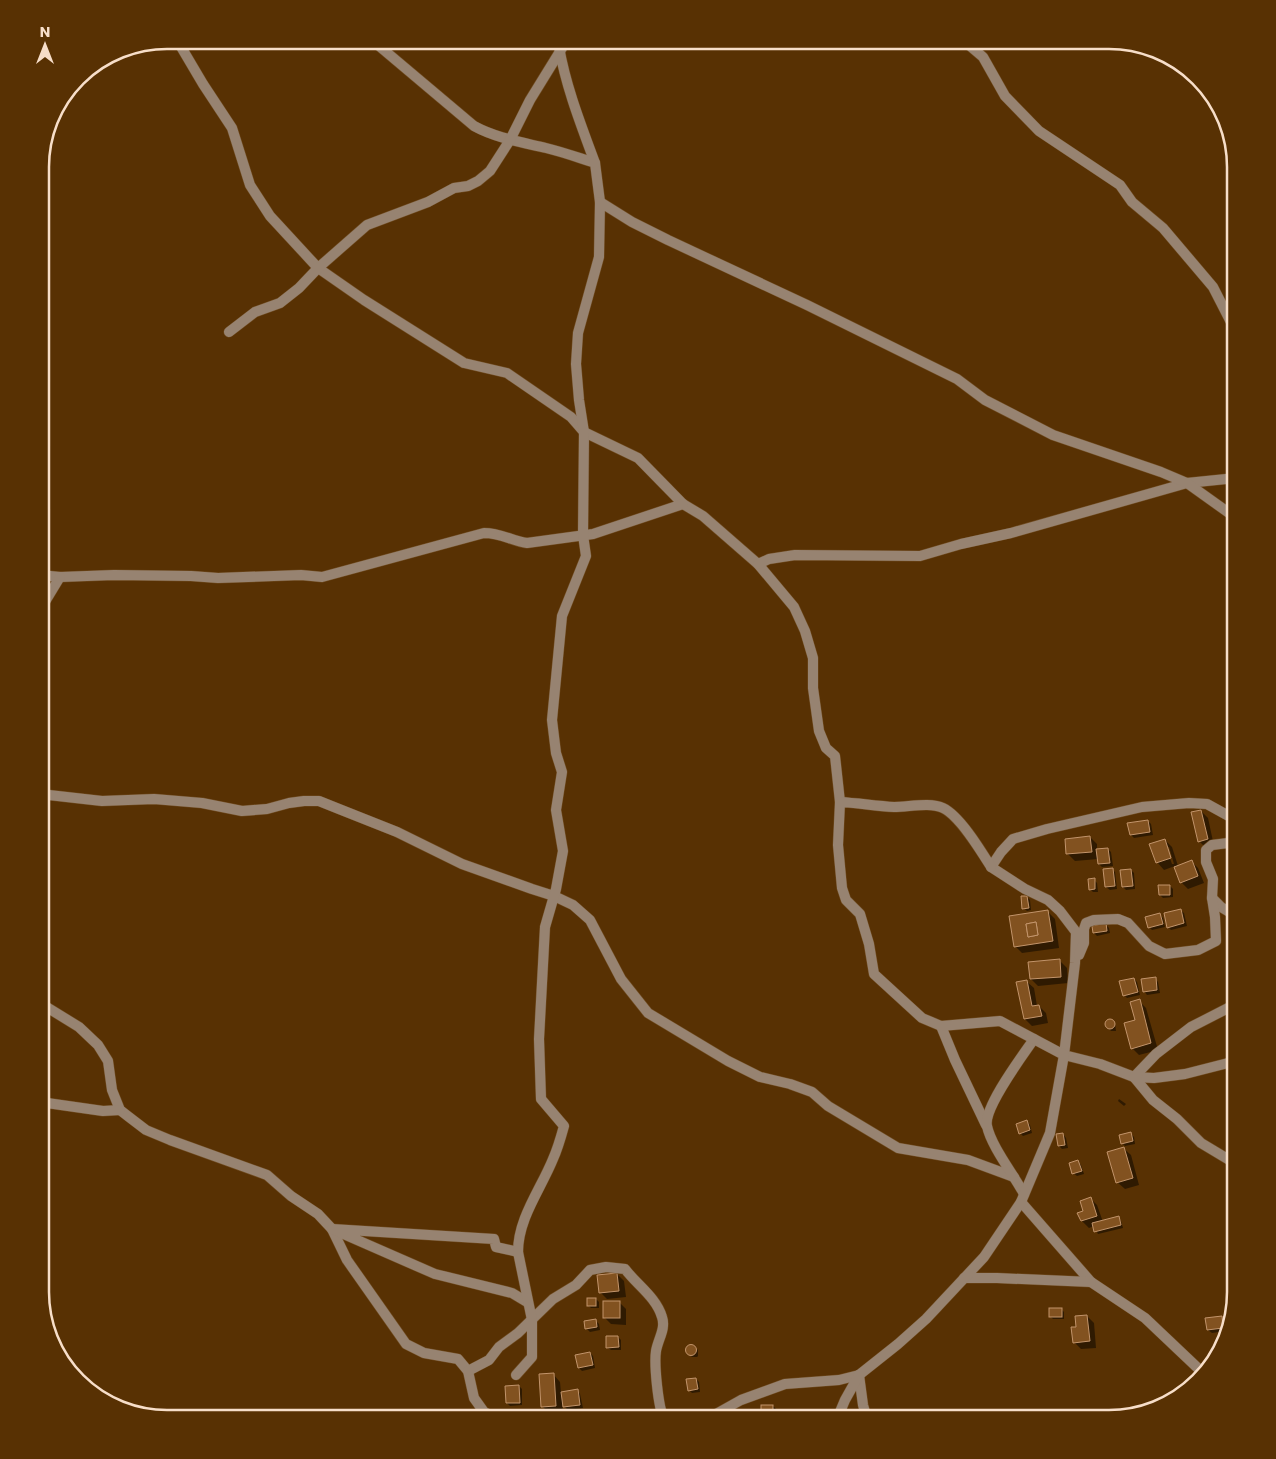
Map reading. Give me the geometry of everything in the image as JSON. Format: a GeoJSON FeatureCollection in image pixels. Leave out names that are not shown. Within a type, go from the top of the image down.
{"type":"FeatureCollection","features":[{"type":"Feature","properties":{"kind":"street"},"geometry":{"type":"LineString","coordinates":[[183,49],[203,84],[232,128],[250,185],[270,216],[318,268],[364,300],[464,363],[507,373],[571,416],[584,432],[638,458],[683,504],[703,516],[758,564],[794,607],[812,658],[812,688],[820,731],[826,748],[836,756],[840,802],[838,845],[842,888],[846,900],[860,914],[869,944],[874,974],[922,1018],[941,1026],[1000,1021],[1064,1056],[1100,1064],[1134,1077],[1154,1078],[1185,1074],[1227,1063]]}},
{"type":"Feature","properties":{"kind":"street"},"geometry":{"type":"LineString","coordinates":[[383,49],[474,126],[510,140],[548,148],[595,163]]}},
{"type":"Feature","properties":{"kind":"street"},"geometry":{"type":"LineString","coordinates":[[228,332],[255,312],[280,303],[300,288],[318,268],[367,225],[428,202],[454,188],[468,186],[478,181],[490,171],[510,140],[557,49]]}},
{"type":"Feature","properties":{"kind":"street"},"geometry":{"type":"LineString","coordinates":[[516,1375],[532,1357],[532,1320],[518,1252],[518,1241],[529,1206],[554,1159],[564,1126],[541,1099],[539,1039],[544,927],[554,896],[563,851],[556,810],[562,772],[556,753],[552,720],[562,616],[586,556],[583,535],[584,432],[576,364],[578,333],[600,257],[600,202],[595,163],[573,106],[560,49]]}},
{"type":"Feature","properties":{"kind":"street"},"geometry":{"type":"LineString","coordinates":[[974,49],[983,57],[1005,96],[1040,131],[1120,185],[1132,202],[1163,228],[1213,287],[1227,314]]}},
{"type":"Feature","properties":{"kind":"street"},"geometry":{"type":"LineString","coordinates":[[600,202],[632,222],[957,379],[984,400],[1053,435],[1161,472],[1186,483],[1227,512]]}},
{"type":"Feature","properties":{"kind":"street"},"geometry":{"type":"LineString","coordinates":[[758,564],[769,559],[796,555],[920,556],[961,544],[1011,533],[1186,483],[1227,479]]}},
{"type":"Feature","properties":{"kind":"street"},"geometry":{"type":"LineString","coordinates":[[49,576],[114,575],[218,578],[294,575],[322,577],[484,533],[496,533],[520,542],[583,535],[608,529],[683,504]]}},
{"type":"Feature","properties":{"kind":"street"},"geometry":{"type":"LineString","coordinates":[[49,572],[60,577]]}},
{"type":"Feature","properties":{"kind":"street"},"geometry":{"type":"LineString","coordinates":[[49,580],[60,577]]}},
{"type":"Feature","properties":{"kind":"street"},"geometry":{"type":"LineString","coordinates":[[49,595],[60,577]]}},
{"type":"Feature","properties":{"kind":"street"},"geometry":{"type":"LineString","coordinates":[[49,795],[102,801],[154,799],[202,803],[242,811],[267,809],[289,803],[319,801],[398,832],[462,864],[532,890],[554,896],[573,905],[590,920],[621,979],[648,1013],[728,1061],[760,1077],[790,1084],[812,1092],[828,1106],[898,1148],[968,1160],[1014,1177]]}},
{"type":"Feature","properties":{"kind":"street"},"geometry":{"type":"LineString","coordinates":[[840,802],[894,807],[937,806],[946,809],[979,847],[991,867],[1025,889],[1048,900],[1060,911],[1076,932],[1075,963],[1064,1056],[1050,1132],[1022,1198],[984,1257],[919,1325],[859,1375],[841,1410]]}},
{"type":"Feature","properties":{"kind":"street"},"geometry":{"type":"LineString","coordinates":[[991,867],[1001,852],[1013,840],[1048,829],[1142,807],[1189,803],[1207,804],[1227,815]]}},
{"type":"Feature","properties":{"kind":"street"},"geometry":{"type":"LineString","coordinates":[[1075,963],[1084,943],[1086,923],[1094,920],[1118,919],[1128,923],[1149,946],[1165,954],[1198,950],[1216,941],[1212,898],[1213,879],[1206,862],[1206,850],[1212,845],[1227,843]]}},
{"type":"Feature","properties":{"kind":"street"},"geometry":{"type":"LineString","coordinates":[[1212,898],[1227,911]]}},
{"type":"Feature","properties":{"kind":"street"},"geometry":{"type":"LineString","coordinates":[[49,1008],[79,1026],[98,1045],[108,1061],[112,1090],[120,1110],[146,1130],[267,1175],[291,1196],[318,1214],[332,1228],[347,1260],[406,1344],[424,1353],[458,1359],[468,1371],[474,1398],[483,1410]]}},
{"type":"Feature","properties":{"kind":"street"},"geometry":{"type":"LineString","coordinates":[[1134,1077],[1156,1054],[1191,1026],[1227,1008]]}},
{"type":"Feature","properties":{"kind":"street"},"geometry":{"type":"LineString","coordinates":[[941,1026],[998,1152],[1014,1177],[1022,1198],[1090,1282],[1145,1318],[1199,1369]]}},
{"type":"Feature","properties":{"kind":"street"},"geometry":{"type":"LineString","coordinates":[[986,1125],[992,1106],[1034,1039]]}},
{"type":"Feature","properties":{"kind":"street"},"geometry":{"type":"LineString","coordinates":[[1134,1077],[1153,1100],[1177,1119],[1201,1143],[1227,1159]]}},
{"type":"Feature","properties":{"kind":"street"},"geometry":{"type":"LineString","coordinates":[[49,1103],[103,1111],[120,1110]]}},
{"type":"Feature","properties":{"kind":"street"},"geometry":{"type":"LineString","coordinates":[[332,1228],[494,1239],[496,1247],[518,1252]]}},
{"type":"Feature","properties":{"kind":"street"},"geometry":{"type":"LineString","coordinates":[[332,1228],[435,1274],[512,1293],[527,1302]]}},
{"type":"Feature","properties":{"kind":"street"},"geometry":{"type":"LineString","coordinates":[[468,1371],[489,1360],[499,1347],[518,1334],[553,1298],[576,1285],[590,1270],[606,1267],[626,1268],[634,1281],[655,1301],[663,1319],[662,1335],[656,1351],[656,1379],[662,1410]]}},
{"type":"Feature","properties":{"kind":"street"},"geometry":{"type":"LineString","coordinates":[[964,1278],[1090,1282]]}},
{"type":"Feature","properties":{"kind":"street"},"geometry":{"type":"LineString","coordinates":[[723,1410],[741,1400],[785,1384],[839,1380],[859,1375]]}},
{"type":"Feature","properties":{"kind":"street"},"geometry":{"type":"LineString","coordinates":[[859,1375],[864,1410]]}},
{"type":"Feature","properties":{"kind":"building"},"geometry":{"type":"Polygon","coordinates":[[[1201,810],[1208,839],[1198,842],[1191,812],[1201,810]]]}},
{"type":"Feature","properties":{"kind":"building"},"geometry":{"type":"Polygon","coordinates":[[[1148,820],[1150,832],[1130,835],[1127,823],[1148,820]]]}},
{"type":"Feature","properties":{"kind":"building"},"geometry":{"type":"Polygon","coordinates":[[[1090,836],[1092,852],[1066,854],[1065,839],[1090,836]]]}},
{"type":"Feature","properties":{"kind":"building"},"geometry":{"type":"Polygon","coordinates":[[[1165,839],[1171,858],[1156,863],[1149,844],[1165,839]]]}},
{"type":"Feature","properties":{"kind":"building"},"geometry":{"type":"Polygon","coordinates":[[[1108,848],[1110,863],[1098,864],[1096,849],[1108,848]]]}},
{"type":"Feature","properties":{"kind":"building"},"geometry":{"type":"Polygon","coordinates":[[[1192,860],[1198,876],[1180,883],[1174,867],[1192,860]]]}},
{"type":"Feature","properties":{"kind":"building"},"geometry":{"type":"Polygon","coordinates":[[[1113,868],[1115,886],[1105,887],[1103,869],[1113,868]]]}},
{"type":"Feature","properties":{"kind":"building"},"geometry":{"type":"Polygon","coordinates":[[[1131,869],[1133,886],[1122,887],[1120,870],[1131,869]]]}},
{"type":"Feature","properties":{"kind":"building"},"geometry":{"type":"Polygon","coordinates":[[[1095,878],[1095,889],[1089,890],[1088,879],[1095,878]]]}},
{"type":"Feature","properties":{"kind":"building"},"geometry":{"type":"Polygon","coordinates":[[[1158,885],[1170,885],[1170,895],[1159,895],[1158,885]]]}},
{"type":"Feature","properties":{"kind":"building"},"geometry":{"type":"Polygon","coordinates":[[[1021,896],[1027,896],[1029,908],[1022,909],[1021,896]]]}},
{"type":"Feature","properties":{"kind":"building"},"geometry":{"type":"Polygon","coordinates":[[[1181,909],[1184,923],[1167,928],[1164,913],[1181,909]]]}},
{"type":"Feature","properties":{"kind":"building"},"geometry":{"type":"Polygon","coordinates":[[[1048,910],[1053,941],[1014,947],[1009,916],[1048,910]],[[1036,922],[1026,924],[1028,937],[1038,935],[1036,922]]]}},
{"type":"Feature","properties":{"kind":"building"},"geometry":{"type":"Polygon","coordinates":[[[1160,913],[1163,924],[1148,928],[1145,917],[1160,913]]]}},
{"type":"Feature","properties":{"kind":"building"},"geometry":{"type":"Polygon","coordinates":[[[1036,922],[1038,935],[1028,937],[1026,924],[1036,922]]]}},
{"type":"Feature","properties":{"kind":"building"},"geometry":{"type":"Polygon","coordinates":[[[1106,923],[1107,931],[1093,933],[1092,926],[1106,923]]]}},
{"type":"Feature","properties":{"kind":"building"},"geometry":{"type":"Polygon","coordinates":[[[1060,959],[1061,977],[1030,979],[1028,962],[1060,959]]]}},
{"type":"Feature","properties":{"kind":"building"},"geometry":{"type":"Polygon","coordinates":[[[1156,977],[1157,990],[1143,992],[1141,979],[1156,977]]]}},
{"type":"Feature","properties":{"kind":"building"},"geometry":{"type":"Polygon","coordinates":[[[1134,978],[1138,992],[1123,996],[1119,981],[1134,978]]]}},
{"type":"Feature","properties":{"kind":"building"},"geometry":{"type":"Polygon","coordinates":[[[1027,980],[1032,1006],[1039,1005],[1042,1016],[1024,1019],[1016,982],[1027,980]]]}},
{"type":"Feature","properties":{"kind":"building"},"geometry":{"type":"Polygon","coordinates":[[[1140,999],[1151,1043],[1131,1049],[1124,1023],[1135,1020],[1130,1002],[1140,999]]]}},
{"type":"Feature","properties":{"kind":"building"},"geometry":{"type":"Polygon","coordinates":[[[1110,1019],[1115,1024],[1110,1029],[1105,1024],[1110,1019]]]}},
{"type":"Feature","properties":{"kind":"building"},"geometry":{"type":"Polygon","coordinates":[[[1027,1120],[1030,1130],[1019,1134],[1016,1124],[1027,1120]]]}},
{"type":"Feature","properties":{"kind":"building"},"geometry":{"type":"Polygon","coordinates":[[[1131,1132],[1133,1141],[1121,1144],[1119,1135],[1131,1132]]]}},
{"type":"Feature","properties":{"kind":"building"},"geometry":{"type":"Polygon","coordinates":[[[1063,1133],[1065,1145],[1058,1146],[1056,1134],[1063,1133]]]}},
{"type":"Feature","properties":{"kind":"building"},"geometry":{"type":"Polygon","coordinates":[[[1124,1147],[1133,1178],[1116,1183],[1107,1152],[1124,1147]]]}},
{"type":"Feature","properties":{"kind":"building"},"geometry":{"type":"Polygon","coordinates":[[[1078,1160],[1082,1171],[1072,1174],[1069,1163],[1078,1160]]]}},
{"type":"Feature","properties":{"kind":"building"},"geometry":{"type":"Polygon","coordinates":[[[1091,1197],[1097,1216],[1081,1221],[1077,1213],[1083,1211],[1080,1201],[1091,1197]]]}},
{"type":"Feature","properties":{"kind":"building"},"geometry":{"type":"Polygon","coordinates":[[[1119,1216],[1121,1225],[1094,1232],[1092,1223],[1119,1216]]]}},
{"type":"Feature","properties":{"kind":"building"},"geometry":{"type":"Polygon","coordinates":[[[617,1273],[619,1291],[599,1293],[597,1275],[617,1273]]]}},
{"type":"Feature","properties":{"kind":"building"},"geometry":{"type":"Polygon","coordinates":[[[587,1298],[596,1298],[596,1306],[587,1306],[587,1298]]]}},
{"type":"Feature","properties":{"kind":"building"},"geometry":{"type":"Polygon","coordinates":[[[603,1301],[620,1301],[620,1318],[603,1318],[603,1301]]]}},
{"type":"Feature","properties":{"kind":"building"},"geometry":{"type":"Polygon","coordinates":[[[1049,1308],[1062,1308],[1062,1317],[1049,1317],[1049,1308]]]}},
{"type":"Feature","properties":{"kind":"building"},"geometry":{"type":"Polygon","coordinates":[[[1087,1315],[1090,1341],[1073,1343],[1071,1327],[1076,1327],[1075,1316],[1087,1315]]]}},
{"type":"Feature","properties":{"kind":"building"},"geometry":{"type":"Polygon","coordinates":[[[1222,1316],[1221,1328],[1207,1330],[1205,1318],[1222,1316]]]}},
{"type":"Feature","properties":{"kind":"building"},"geometry":{"type":"Polygon","coordinates":[[[596,1319],[597,1327],[585,1329],[584,1321],[596,1319]]]}},
{"type":"Feature","properties":{"kind":"building"},"geometry":{"type":"Polygon","coordinates":[[[606,1336],[618,1336],[619,1347],[606,1348],[606,1336]]]}},
{"type":"Feature","properties":{"kind":"building"},"geometry":{"type":"Polygon","coordinates":[[[689,1345],[693,1345],[696,1350],[695,1354],[689,1355],[686,1352],[686,1348],[689,1345]]]}},
{"type":"Feature","properties":{"kind":"building"},"geometry":{"type":"Polygon","coordinates":[[[590,1352],[593,1365],[578,1368],[575,1355],[590,1352]]]}},
{"type":"Feature","properties":{"kind":"building"},"geometry":{"type":"Polygon","coordinates":[[[554,1373],[556,1406],[541,1407],[539,1374],[554,1373]]]}},
{"type":"Feature","properties":{"kind":"building"},"geometry":{"type":"Polygon","coordinates":[[[696,1378],[698,1389],[688,1391],[686,1379],[696,1378]]]}},
{"type":"Feature","properties":{"kind":"building"},"geometry":{"type":"Polygon","coordinates":[[[519,1385],[520,1403],[506,1403],[505,1386],[519,1385]]]}},
{"type":"Feature","properties":{"kind":"building"},"geometry":{"type":"Polygon","coordinates":[[[578,1389],[580,1405],[563,1407],[561,1392],[578,1389]]]}},
{"type":"Feature","properties":{"kind":"building"},"geometry":{"type":"Polygon","coordinates":[[[761,1405],[773,1405],[773,1410],[761,1410],[761,1405]]]}}]}
